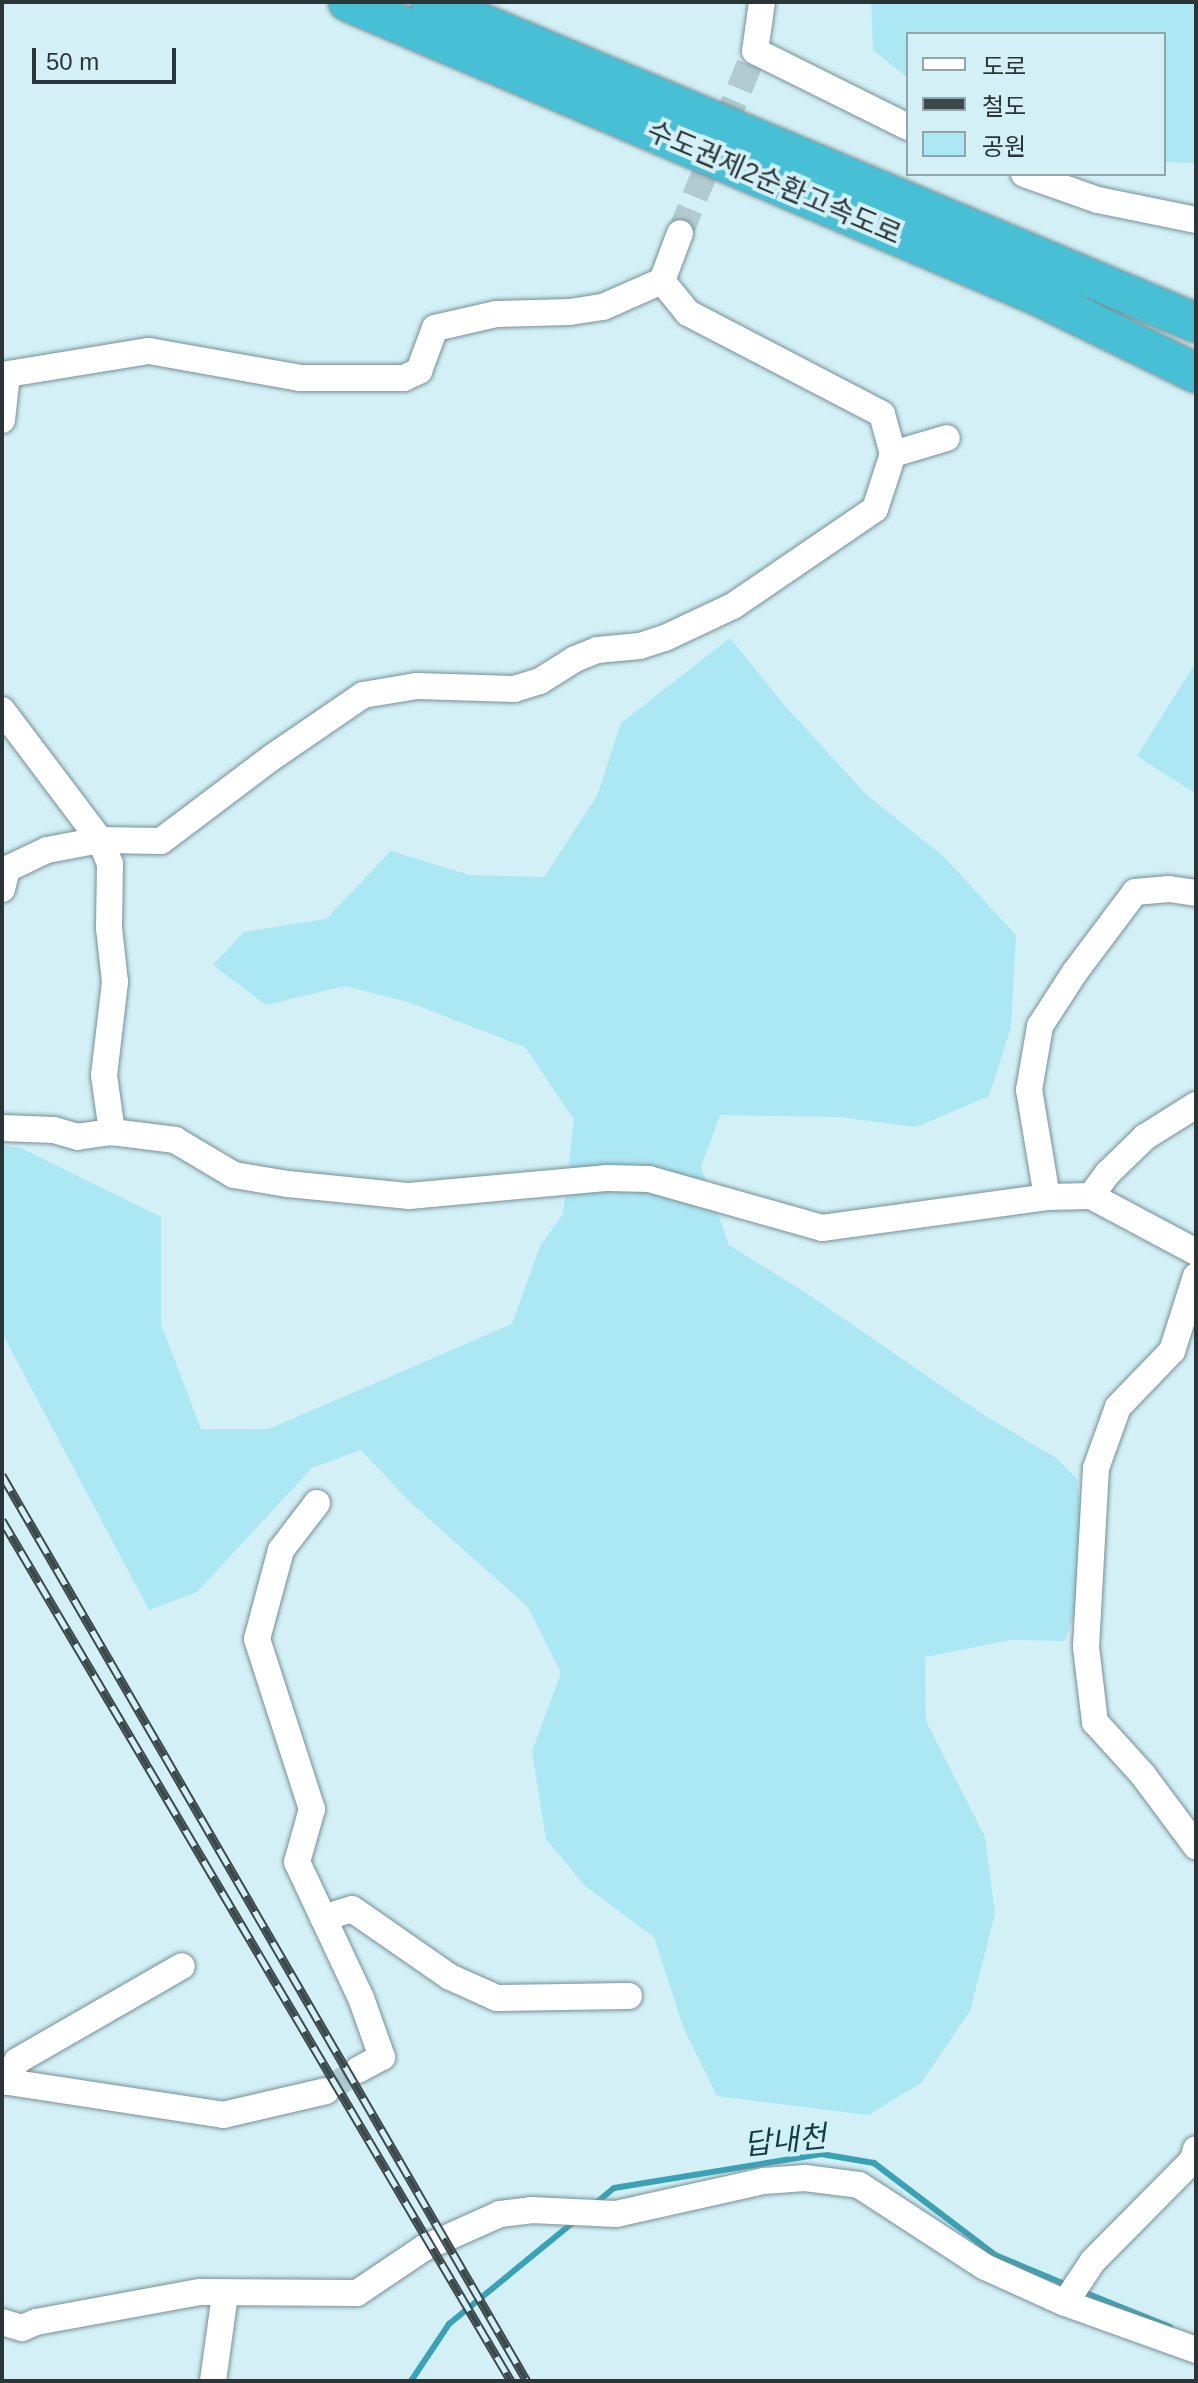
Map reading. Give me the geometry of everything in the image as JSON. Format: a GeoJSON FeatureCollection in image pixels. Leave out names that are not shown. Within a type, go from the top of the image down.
{"type":"FeatureCollection","features":[{"type":"Feature","properties":{"kind":"highway"},"geometry":{"type":"LineString","coordinates":[[333,2],[444,42]]}},
{"type":"Feature","properties":{"kind":"highway","name":"수도권제2순환고속도로"},"geometry":{"type":"LineString","coordinates":[[348,2],[1036,295],[1196,373]]}},
{"type":"Feature","properties":{"kind":"highway","name":"수도권제2순환고속도로"},"geometry":{"type":"LineString","coordinates":[[431,2],[1196,323]]}},
{"type":"Feature","properties":{"kind":"street"},"geometry":{"type":"LineString","coordinates":[[762,2],[755,51],[906,126]]}},
{"type":"Feature","properties":{"kind":"street"},"geometry":{"type":"LineString","coordinates":[[1030,176],[1098,200],[1196,220]]}},
{"type":"Feature","properties":{"kind":"street"},"geometry":{"type":"LineString","coordinates":[[2,420],[4,375],[149,351],[300,378],[404,378],[419,371],[435,328],[496,314],[570,312],[603,307],[662,281],[680,233]]}},
{"type":"Feature","properties":{"kind":"street"},"geometry":{"type":"LineString","coordinates":[[2,889],[7,869],[47,850],[100,840],[161,841],[274,756],[363,695],[417,686],[514,689],[540,681],[575,659],[597,650],[640,646],[665,638],[733,606],[875,509],[893,454],[882,414],[688,313],[662,281]]}},
{"type":"Feature","properties":{"kind":"street"},"geometry":{"type":"LineString","coordinates":[[893,454],[947,438]]}},
{"type":"Feature","properties":{"kind":"street"},"geometry":{"type":"LineString","coordinates":[[2,710],[100,840],[110,864],[109,928],[115,982],[104,1075],[112,1132]]}},
{"type":"Feature","properties":{"kind":"street"},"geometry":{"type":"LineString","coordinates":[[1047,1197],[1029,1090],[1040,1026],[1075,972],[1135,892],[1169,889],[1196,893]]}},
{"type":"Feature","properties":{"kind":"street"},"geometry":{"type":"LineString","coordinates":[[1091,1196],[1145,1137],[1196,1105]]}},
{"type":"Feature","properties":{"kind":"street"},"geometry":{"type":"LineString","coordinates":[[2,1128],[54,1130],[78,1137],[112,1132],[175,1140],[234,1175],[288,1184],[409,1196],[605,1178],[649,1179],[822,1228],[1047,1197],[1091,1196],[1196,1252]]}},
{"type":"Feature","properties":{"kind":"street"},"geometry":{"type":"LineString","coordinates":[[1196,1276],[1172,1351],[1118,1407],[1096,1468],[1086,1647],[1095,1722],[1143,1775],[1196,1846]]}},
{"type":"Feature","properties":{"kind":"street"},"geometry":{"type":"LineString","coordinates":[[317,1503],[281,1550],[257,1639],[312,1809],[297,1862],[361,1998],[382,2057],[358,2070]]}},
{"type":"Feature","properties":{"kind":"street"},"geometry":{"type":"LineString","coordinates":[[323,1918],[352,1909],[450,1977],[497,1998],[629,1996]]}},
{"type":"Feature","properties":{"kind":"street"},"geometry":{"type":"LineString","coordinates":[[182,1966],[17,2061],[4,2082],[223,2115],[326,2091]]}},
{"type":"Feature","properties":{"kind":"street"},"geometry":{"type":"LineString","coordinates":[[1066,2301],[1093,2261],[1193,2160],[1196,2149]]}},
{"type":"Feature","properties":{"kind":"street"},"geometry":{"type":"LineString","coordinates":[[12,2325],[200,2292],[357,2293],[424,2248],[500,2214],[531,2210],[616,2214],[764,2181],[805,2178],[859,2185],[985,2267],[1196,2350]]}},
{"type":"Feature","properties":{"kind":"street"},"geometry":{"type":"LineString","coordinates":[[213,2381],[225,2294]]}},
{"type":"Feature","properties":{"kind":"green space"},"geometry":{"type":"Polygon","coordinates":[[[871,2],[1196,2],[1196,163],[1166,162],[1166,32],[906,32],[906,76],[873,50],[871,2]]]}},
{"type":"Feature","properties":{"kind":"green space"},"geometry":{"type":"Polygon","coordinates":[[[730,638],[786,707],[867,795],[944,857],[1016,935],[1011,1027],[989,1096],[916,1127],[840,1117],[720,1115],[701,1167],[729,1245],[809,1295],[981,1413],[1056,1458],[1077,1479],[1087,1577],[1065,1641],[1010,1640],[925,1657],[926,1721],[985,1837],[995,1914],[970,2011],[921,2083],[868,2115],[717,2096],[684,2029],[654,1937],[585,1886],[546,1839],[532,1751],[561,1673],[528,1607],[410,1502],[361,1450],[312,1468],[197,1592],[149,1610],[2,1333],[2,1146],[21,1148],[161,1217],[161,1324],[201,1429],[269,1429],[512,1324],[540,1246],[563,1214],[574,1120],[525,1047],[408,1002],[345,986],[266,1005],[213,965],[244,932],[326,919],[391,851],[470,875],[544,877],[597,796],[621,723],[730,638]]]}},
{"type":"Feature","properties":{"kind":"green space"},"geometry":{"type":"Polygon","coordinates":[[[1196,662],[1196,794],[1137,756],[1196,662]]]}},
{"type":"Feature","properties":{"kind":"waterway","name":"답내천"},"geometry":{"type":"LineString","coordinates":[[596,2203],[614,2188],[821,2154],[874,2163],[995,2255],[1067,2285]]}},
{"type":"Feature","properties":{"kind":"waterway","name":"답내천"},"geometry":{"type":"LineString","coordinates":[[411,2381],[449,2324],[575,2221]]}},
{"type":"Feature","properties":{"kind":"waterway","name":"답내천"},"geometry":{"type":"LineString","coordinates":[[1081,2291],[1170,2327]]}},
{"type":"Feature","properties":{"kind":"tunnel"},"geometry":{"type":"LineString","coordinates":[[680,233],[755,51]]}},
{"type":"Feature","properties":{"kind":"tunnel"},"geometry":{"type":"LineString","coordinates":[[326,2091],[358,2070]]}},
{"type":"Feature","properties":{"kind":"railway"},"geometry":{"type":"LineString","coordinates":[[2,1475],[527,2381]]}},
{"type":"Feature","properties":{"kind":"railway"},"geometry":{"type":"LineString","coordinates":[[2,1520],[511,2381]]}}]}
